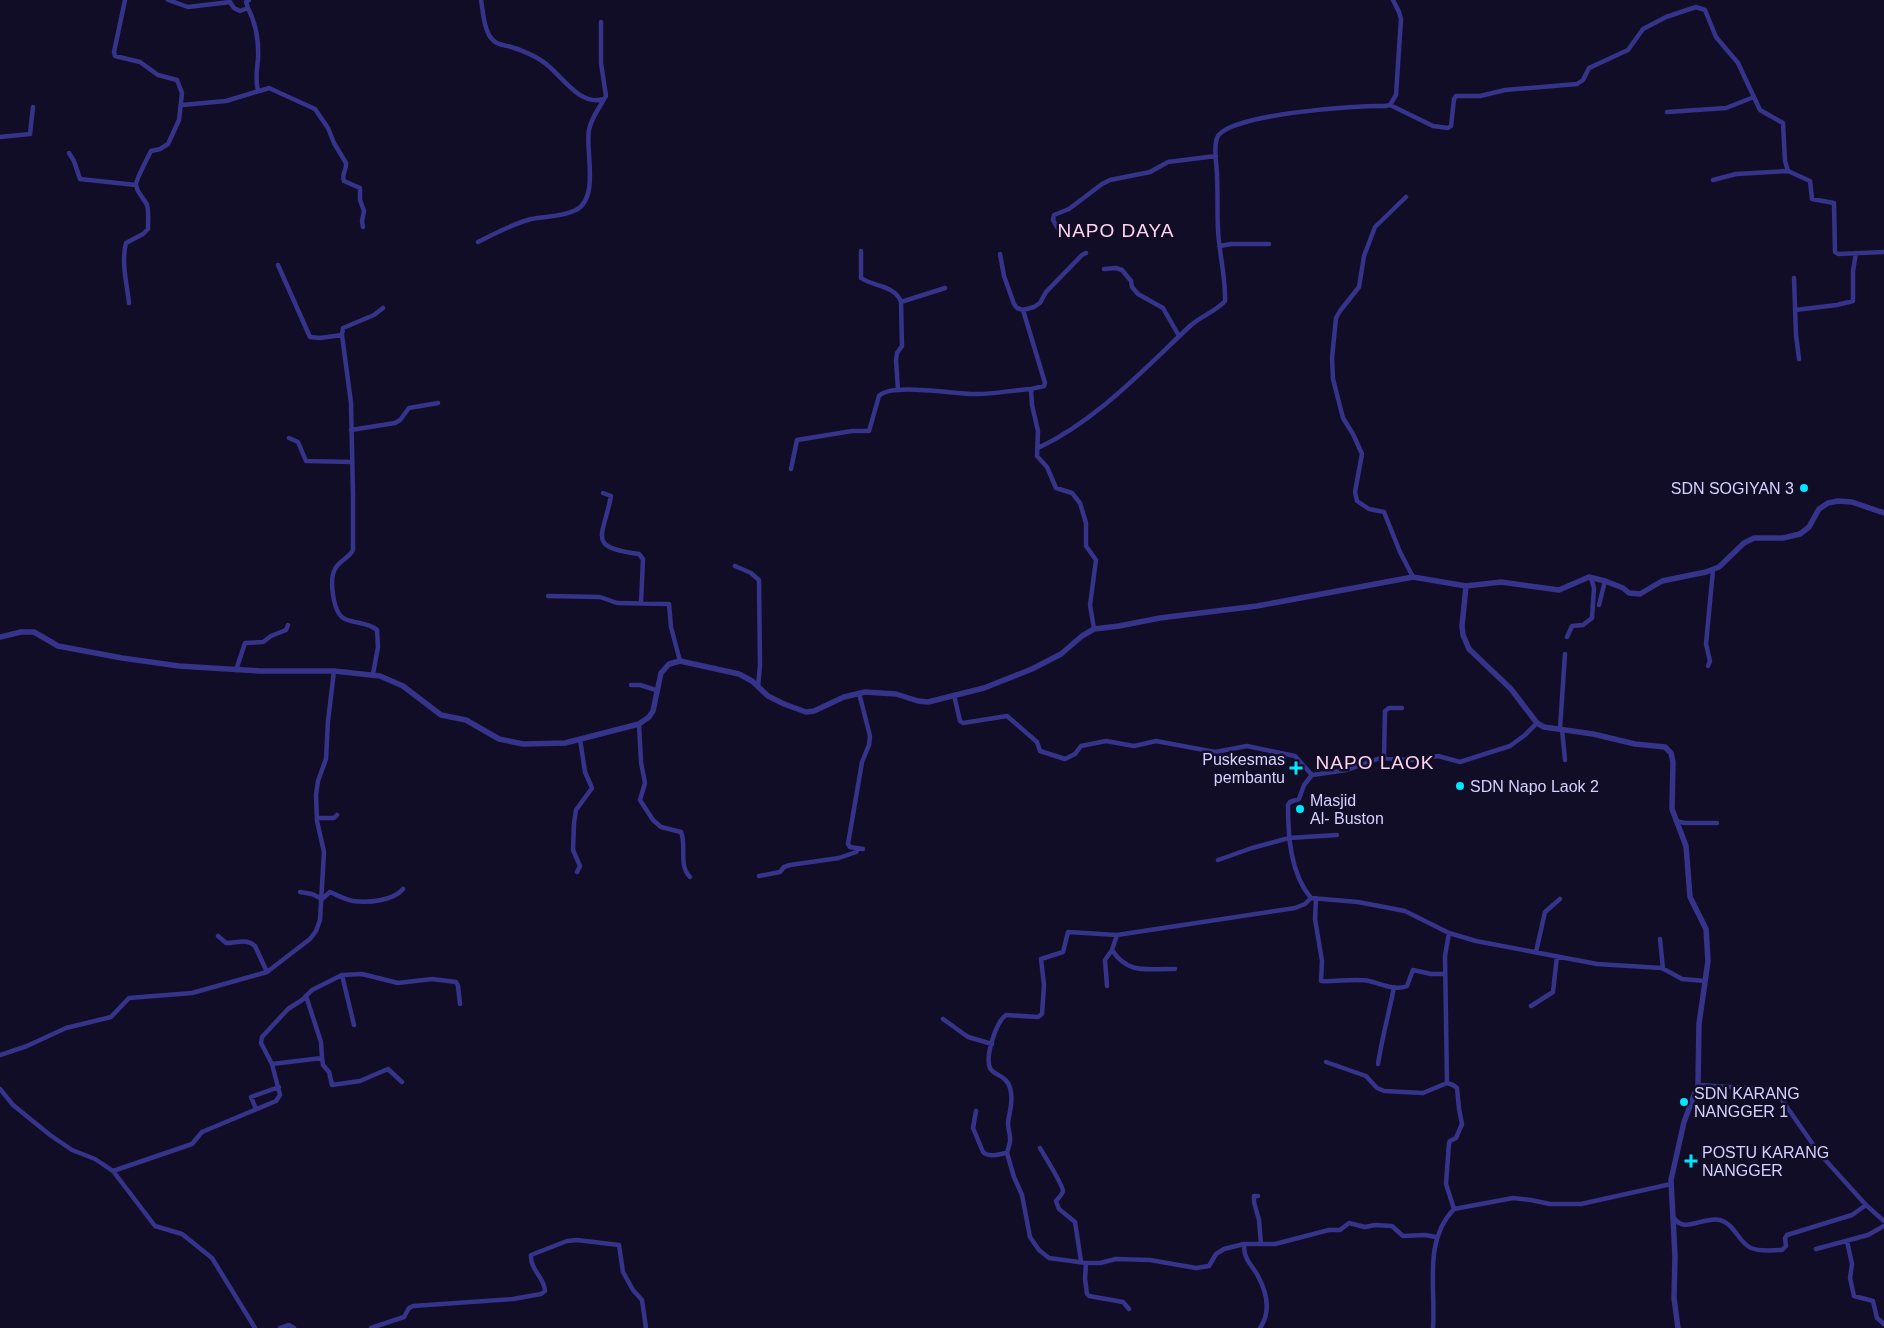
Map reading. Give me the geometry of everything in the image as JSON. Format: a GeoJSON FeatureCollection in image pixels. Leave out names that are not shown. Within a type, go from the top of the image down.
{"type":"FeatureCollection","features":[{"type":"Feature","properties":{"kind":"street"},"geometry":{"type":"LineString","coordinates":[[125,0],[114,52],[115,56],[140,62],[158,75],[177,80],[182,93],[179,120],[171,140],[165,147],[151,151],[144,168],[138,175],[136,185],[147,206],[148,229],[124,246],[129,303]]}},
{"type":"Feature","properties":{"kind":"street"},"geometry":{"type":"LineString","coordinates":[[168,0],[188,7],[229,1],[236,10],[248,8]]}},
{"type":"Feature","properties":{"kind":"street"},"geometry":{"type":"LineString","coordinates":[[249,0],[246,2],[256,29],[258,56],[255,81],[258,90]]}},
{"type":"Feature","properties":{"kind":"street"},"geometry":{"type":"LineString","coordinates":[[481,0],[488,31],[493,41],[512,47],[542,61],[586,99],[594,101],[604,99]]}},
{"type":"Feature","properties":{"kind":"street"},"geometry":{"type":"LineString","coordinates":[[1390,105],[1396,95],[1401,19],[1400,12],[1393,0]]}},
{"type":"Feature","properties":{"kind":"street"},"geometry":{"type":"LineString","coordinates":[[1038,448],[1081,424],[1146,368],[1179,336],[1204,315],[1225,302],[1220,246],[1216,156],[1218,136],[1224,130],[1234,126],[1285,113],[1390,105],[1433,126],[1448,128],[1451,126],[1456,96],[1480,96],[1505,90],[1577,84],[1583,80],[1589,68],[1628,50],[1643,29],[1666,17],[1696,7],[1706,10],[1716,37],[1738,63],[1760,110],[1784,123],[1784,161],[1788,172]]}},
{"type":"Feature","properties":{"kind":"street"},"geometry":{"type":"LineString","coordinates":[[478,242],[512,225],[568,212],[582,205],[587,197],[590,177],[589,128],[604,99],[606,91],[601,63],[601,22]]}},
{"type":"Feature","properties":{"kind":"street"},"geometry":{"type":"LineString","coordinates":[[182,105],[226,101],[252,94],[258,90],[272,88],[281,95],[306,104],[317,111],[346,163],[344,181],[360,188],[360,200],[364,211],[363,227]]}},
{"type":"Feature","properties":{"kind":"street"},"geometry":{"type":"LineString","coordinates":[[1667,112],[1726,108],[1754,97]]}},
{"type":"Feature","properties":{"kind":"street"},"geometry":{"type":"LineString","coordinates":[[0,136],[30,134],[33,107]]}},
{"type":"Feature","properties":{"kind":"street"},"geometry":{"type":"LineString","coordinates":[[69,153],[80,179],[136,185]]}},
{"type":"Feature","properties":{"kind":"street"},"geometry":{"type":"LineString","coordinates":[[1061,234],[1053,220],[1054,215],[1069,209],[1102,184],[1118,178],[1150,172],[1168,162],[1216,156]]}},
{"type":"Feature","properties":{"kind":"street"},"geometry":{"type":"LineString","coordinates":[[1713,180],[1736,174],[1788,172],[1810,181],[1812,199],[1833,202],[1835,210],[1835,252],[1838,254],[1884,252]]}},
{"type":"Feature","properties":{"kind":"street"},"geometry":{"type":"LineString","coordinates":[[1406,196],[1375,227],[1364,256],[1359,288],[1343,306],[1336,318],[1332,363],[1333,379],[1342,418],[1353,434],[1362,454],[1355,492],[1357,501],[1369,509],[1384,512],[1400,552],[1413,577]]}},
{"type":"Feature","properties":{"kind":"street"},"geometry":{"type":"LineString","coordinates":[[1220,246],[1224,244],[1269,244]]}},
{"type":"Feature","properties":{"kind":"street"},"geometry":{"type":"LineString","coordinates":[[861,250],[861,278],[870,284],[890,290],[901,302],[902,346],[896,360],[898,390]]}},
{"type":"Feature","properties":{"kind":"street"},"geometry":{"type":"LineString","coordinates":[[1000,254],[1004,276],[1014,304],[1017,308],[1023,310],[1040,303],[1046,292],[1086,253]]}},
{"type":"Feature","properties":{"kind":"street"},"geometry":{"type":"LineString","coordinates":[[1795,310],[1838,305],[1853,301],[1853,271],[1856,253]]}},
{"type":"Feature","properties":{"kind":"street"},"geometry":{"type":"LineString","coordinates":[[278,265],[310,337],[320,338],[342,335]]}},
{"type":"Feature","properties":{"kind":"street"},"geometry":{"type":"LineString","coordinates":[[1104,268],[1120,269],[1138,294],[1163,308],[1179,336]]}},
{"type":"Feature","properties":{"kind":"street"},"geometry":{"type":"LineString","coordinates":[[1794,278],[1796,335],[1799,359]]}},
{"type":"Feature","properties":{"kind":"street"},"geometry":{"type":"LineString","coordinates":[[901,302],[945,288]]}},
{"type":"Feature","properties":{"kind":"street"},"geometry":{"type":"LineString","coordinates":[[376,675],[377,630],[373,626],[346,620],[340,616],[337,611],[332,579],[335,568],[353,550],[351,404],[342,335],[343,328],[374,315],[383,308]]}},
{"type":"Feature","properties":{"kind":"street"},"geometry":{"type":"LineString","coordinates":[[791,469],[797,440],[852,431],[867,432],[870,430],[880,393],[898,390],[978,394],[1044,386],[1045,383],[1023,310]]}},
{"type":"Feature","properties":{"kind":"street"},"geometry":{"type":"LineString","coordinates":[[1031,389],[1032,405],[1038,431],[1037,456],[1047,467],[1056,488],[1072,494],[1083,510],[1086,523],[1086,546],[1096,560],[1090,605],[1094,629]]}},
{"type":"Feature","properties":{"kind":"street"},"geometry":{"type":"LineString","coordinates":[[351,430],[395,423],[400,420],[409,408],[438,403]]}},
{"type":"Feature","properties":{"kind":"street"},"geometry":{"type":"LineString","coordinates":[[289,438],[298,442],[306,461],[352,462]]}},
{"type":"Feature","properties":{"kind":"street"},"geometry":{"type":"LineString","coordinates":[[603,493],[611,496],[602,534],[604,542],[609,548],[618,552],[639,554],[642,559],[641,603]]}},
{"type":"Feature","properties":{"kind":"street"},"geometry":{"type":"LineString","coordinates":[[0,637],[21,632],[34,632],[58,646],[132,660],[179,666],[236,670],[334,671],[376,675],[403,686],[441,715],[466,720],[499,739],[523,744],[565,743],[639,724],[651,714],[659,678],[665,668],[680,661],[739,674],[752,681],[765,694],[779,702],[806,712],[814,711],[827,704],[859,693],[896,694],[923,702],[984,688],[1049,661],[1094,629],[1160,618],[1257,606],[1413,577],[1466,586],[1501,582],[1558,590],[1572,586],[1586,578],[1591,578],[1605,581],[1623,588],[1629,593],[1637,594],[1643,593],[1667,579],[1714,570],[1725,563],[1748,540],[1760,537],[1783,538],[1804,531],[1819,509],[1828,503],[1838,501],[1852,502],[1884,513]]}},
{"type":"Feature","properties":{"kind":"street"},"geometry":{"type":"LineString","coordinates":[[735,566],[751,573],[759,580],[760,665],[758,687]]}},
{"type":"Feature","properties":{"kind":"street"},"geometry":{"type":"LineString","coordinates":[[1708,666],[1710,661],[1706,644],[1714,570]]}},
{"type":"Feature","properties":{"kind":"street"},"geometry":{"type":"LineString","coordinates":[[1567,637],[1572,626],[1583,624],[1592,618],[1594,588],[1591,578]]}},
{"type":"Feature","properties":{"kind":"street"},"geometry":{"type":"LineString","coordinates":[[1599,605],[1605,581]]}},
{"type":"Feature","properties":{"kind":"street"},"geometry":{"type":"LineString","coordinates":[[1466,586],[1462,626],[1463,636],[1469,649],[1511,689],[1537,723],[1635,744],[1665,747],[1672,753],[1671,803],[1686,846],[1690,897],[1706,928],[1708,961],[1698,1024],[1698,1086],[1684,1122],[1671,1184],[1674,1218],[1674,1295],[1678,1328]]}},
{"type":"Feature","properties":{"kind":"street"},"geometry":{"type":"LineString","coordinates":[[548,596],[600,597],[616,603],[669,604],[671,627],[680,661]]}},
{"type":"Feature","properties":{"kind":"street"},"geometry":{"type":"LineString","coordinates":[[236,670],[245,644],[262,642],[286,630],[288,625]]}},
{"type":"Feature","properties":{"kind":"street"},"geometry":{"type":"LineString","coordinates":[[1565,654],[1561,729],[1565,760]]}},
{"type":"Feature","properties":{"kind":"street"},"geometry":{"type":"LineString","coordinates":[[0,1055],[27,1046],[66,1028],[111,1017],[129,998],[192,993],[267,972],[303,945],[316,931],[320,920],[324,852],[318,829],[316,795],[318,781],[326,759],[334,671]]}},
{"type":"Feature","properties":{"kind":"street"},"geometry":{"type":"LineString","coordinates":[[631,685],[656,690]]}},
{"type":"Feature","properties":{"kind":"street"},"geometry":{"type":"LineString","coordinates":[[759,876],[780,872],[790,864],[839,858],[860,849],[850,847],[848,844],[862,762],[869,745],[870,736],[859,693]]}},
{"type":"Feature","properties":{"kind":"street"},"geometry":{"type":"LineString","coordinates":[[954,695],[960,720],[963,722],[1007,716],[1037,742],[1040,751],[1065,759],[1075,754],[1081,746],[1106,741],[1121,742],[1134,746],[1160,741],[1214,752],[1247,746],[1295,756],[1312,775]]}},
{"type":"Feature","properties":{"kind":"street"},"geometry":{"type":"LineString","coordinates":[[1384,758],[1385,711],[1389,708],[1402,708]]}},
{"type":"Feature","properties":{"kind":"street"},"geometry":{"type":"LineString","coordinates":[[1444,974],[1431,974],[1412,970],[1407,986],[1394,987],[1367,980],[1320,980],[1322,961],[1313,898],[1303,886],[1289,838],[1288,804],[1299,799],[1304,785],[1312,775],[1341,772],[1369,760],[1384,758],[1412,760],[1438,756],[1460,762],[1510,746],[1525,736],[1537,723]]}},
{"type":"Feature","properties":{"kind":"street"},"geometry":{"type":"LineString","coordinates":[[639,724],[641,762],[645,783],[640,800],[661,828],[681,832],[684,845],[684,869],[690,877]]}},
{"type":"Feature","properties":{"kind":"street"},"geometry":{"type":"LineString","coordinates":[[577,872],[580,866],[573,850],[576,810],[592,788],[585,772],[580,739]]}},
{"type":"Feature","properties":{"kind":"street"},"geometry":{"type":"LineString","coordinates":[[317,818],[334,818],[337,815]]}},
{"type":"Feature","properties":{"kind":"street"},"geometry":{"type":"LineString","coordinates":[[1676,821],[1685,823],[1717,823]]}},
{"type":"Feature","properties":{"kind":"street"},"geometry":{"type":"LineString","coordinates":[[1218,860],[1289,838],[1337,835]]}},
{"type":"Feature","properties":{"kind":"street"},"geometry":{"type":"LineString","coordinates":[[322,899],[330,892],[352,901],[383,900],[400,893],[403,889]]}},
{"type":"Feature","properties":{"kind":"street"},"geometry":{"type":"LineString","coordinates":[[300,892],[312,894],[322,899]]}},
{"type":"Feature","properties":{"kind":"street"},"geometry":{"type":"LineString","coordinates":[[1436,1237],[1425,1235],[1402,1236],[1394,1226],[1375,1225],[1365,1227],[1349,1223],[1337,1230],[1330,1230],[1275,1244],[1244,1244],[1219,1251],[1210,1264],[1196,1268],[1150,1260],[1116,1259],[1100,1263],[1086,1263],[1048,1258],[1039,1250],[1030,1237],[1022,1195],[1007,1153],[1010,1140],[1008,1132],[1012,1095],[1006,1080],[990,1069],[990,1051],[996,1025],[1006,1015],[1038,1017],[1042,1014],[1044,985],[1041,959],[1064,952],[1068,932],[1117,935],[1295,908],[1313,898],[1358,902],[1398,910],[1426,920],[1449,933],[1476,941],[1597,964],[1663,969],[1682,979],[1705,981]]}},
{"type":"Feature","properties":{"kind":"street"},"geometry":{"type":"LineString","coordinates":[[1536,952],[1545,912],[1560,898]]}},
{"type":"Feature","properties":{"kind":"street"},"geometry":{"type":"LineString","coordinates":[[1447,1083],[1444,974],[1449,933]]}},
{"type":"Feature","properties":{"kind":"street"},"geometry":{"type":"LineString","coordinates":[[1107,986],[1104,968],[1105,960],[1116,942],[1117,935]]}},
{"type":"Feature","properties":{"kind":"street"},"geometry":{"type":"LineString","coordinates":[[218,936],[226,943],[248,941],[252,943],[267,972]]}},
{"type":"Feature","properties":{"kind":"street"},"geometry":{"type":"LineString","coordinates":[[1660,939],[1663,969]]}},
{"type":"Feature","properties":{"kind":"street"},"geometry":{"type":"LineString","coordinates":[[1112,950],[1123,962],[1133,968],[1176,969]]}},
{"type":"Feature","properties":{"kind":"street"},"geometry":{"type":"LineString","coordinates":[[1531,1006],[1553,992],[1557,956]]}},
{"type":"Feature","properties":{"kind":"street"},"geometry":{"type":"LineString","coordinates":[[113,1171],[192,1144],[202,1132],[278,1099],[280,1095],[279,1087],[272,1064],[261,1043],[262,1037],[284,1014],[312,990],[342,976],[362,974],[398,983],[432,979],[456,982],[460,1004]]}},
{"type":"Feature","properties":{"kind":"street"},"geometry":{"type":"LineString","coordinates":[[342,976],[354,1025]]}},
{"type":"Feature","properties":{"kind":"street"},"geometry":{"type":"LineString","coordinates":[[1378,1064],[1384,1025],[1391,1006],[1394,987]]}},
{"type":"Feature","properties":{"kind":"street"},"geometry":{"type":"LineString","coordinates":[[306,996],[321,1042],[323,1065],[330,1072],[332,1085],[360,1081],[388,1069],[402,1082]]}},
{"type":"Feature","properties":{"kind":"street"},"geometry":{"type":"LineString","coordinates":[[943,1019],[968,1037],[992,1044]]}},
{"type":"Feature","properties":{"kind":"street"},"geometry":{"type":"LineString","coordinates":[[272,1064],[322,1058]]}},
{"type":"Feature","properties":{"kind":"street"},"geometry":{"type":"LineString","coordinates":[[1326,1062],[1366,1076],[1377,1088],[1384,1091],[1423,1093],[1447,1083],[1453,1084],[1457,1088],[1462,1124],[1456,1138],[1449,1143],[1446,1184],[1454,1209]]}},
{"type":"Feature","properties":{"kind":"street"},"geometry":{"type":"LineString","coordinates":[[1698,1086],[1769,1090],[1777,1093],[1813,1146],[1866,1205],[1884,1221]]}},
{"type":"Feature","properties":{"kind":"street"},"geometry":{"type":"LineString","coordinates":[[256,1109],[251,1097],[279,1087]]}},
{"type":"Feature","properties":{"kind":"street"},"geometry":{"type":"LineString","coordinates":[[0,1089],[13,1105],[50,1136],[72,1150],[95,1159],[113,1171],[155,1226],[182,1234],[212,1258],[255,1328]]}},
{"type":"Feature","properties":{"kind":"street"},"geometry":{"type":"LineString","coordinates":[[976,1111],[973,1128],[983,1152],[986,1155],[1007,1153]]}},
{"type":"Feature","properties":{"kind":"street"},"geometry":{"type":"LineString","coordinates":[[1040,1148],[1059,1181],[1062,1190],[1062,1194],[1056,1201],[1058,1207],[1076,1222],[1081,1261]]}},
{"type":"Feature","properties":{"kind":"street"},"geometry":{"type":"LineString","coordinates":[[1433,1328],[1433,1269],[1436,1237],[1446,1218],[1454,1209],[1513,1198],[1550,1204],[1582,1204],[1671,1184]]}},
{"type":"Feature","properties":{"kind":"street"},"geometry":{"type":"LineString","coordinates":[[1258,1196],[1254,1196],[1254,1202],[1259,1220],[1261,1244]]}},
{"type":"Feature","properties":{"kind":"street"},"geometry":{"type":"LineString","coordinates":[[1674,1218],[1677,1224],[1683,1226],[1712,1219],[1722,1221],[1730,1225],[1743,1241],[1752,1248],[1782,1250],[1786,1246],[1785,1238],[1787,1235],[1852,1215],[1866,1205]]}},
{"type":"Feature","properties":{"kind":"street"},"geometry":{"type":"LineString","coordinates":[[1816,1249],[1868,1235],[1884,1226]]}},
{"type":"Feature","properties":{"kind":"street"},"geometry":{"type":"LineString","coordinates":[[371,1328],[404,1316],[409,1308],[413,1306],[513,1299],[541,1294],[545,1291],[545,1287],[533,1269],[531,1255],[567,1241],[577,1240],[619,1245],[623,1272],[632,1290],[642,1300],[646,1328]]}},
{"type":"Feature","properties":{"kind":"street"},"geometry":{"type":"LineString","coordinates":[[1847,1241],[1852,1264],[1850,1278],[1854,1296],[1873,1301],[1877,1318],[1884,1324]]}},
{"type":"Feature","properties":{"kind":"street"},"geometry":{"type":"LineString","coordinates":[[1244,1244],[1246,1257],[1259,1278],[1266,1300],[1266,1320],[1260,1328]]}},
{"type":"Feature","properties":{"kind":"street"},"geometry":{"type":"LineString","coordinates":[[1086,1263],[1086,1294],[1123,1302],[1130,1309]]}},
{"type":"Feature","properties":{"kind":"street"},"geometry":{"type":"LineString","coordinates":[[280,1328],[289,1325],[294,1328]]}},
{"type":"Feature","properties":{"kind":"place","name":"SDN SOGIYAN 3"},"geometry":{"type":"Point","coordinates":[1804,488]}},
{"type":"Feature","properties":{"kind":"place","name":"Puskesmas pembantu"},"geometry":{"type":"Point","coordinates":[1296,768]}},
{"type":"Feature","properties":{"kind":"place","name":"SDN Napo Laok 2"},"geometry":{"type":"Point","coordinates":[1460,786]}},
{"type":"Feature","properties":{"kind":"place","name":"Masjid Al- Buston"},"geometry":{"type":"Point","coordinates":[1300,809]}},
{"type":"Feature","properties":{"kind":"place","name":"SDN KARANG NANGGER 1"},"geometry":{"type":"Point","coordinates":[1684,1102]}},
{"type":"Feature","properties":{"kind":"place","name":"POSTU KARANG NANGGER"},"geometry":{"type":"Point","coordinates":[1691,1161]}},
{"type":"Feature","properties":{"kind":"district","name":"NAPO DAYA"},"geometry":{"type":"Point","coordinates":[1116,230]}},
{"type":"Feature","properties":{"kind":"district","name":"NAPO LAOK"},"geometry":{"type":"Point","coordinates":[1375,762]}}]}
